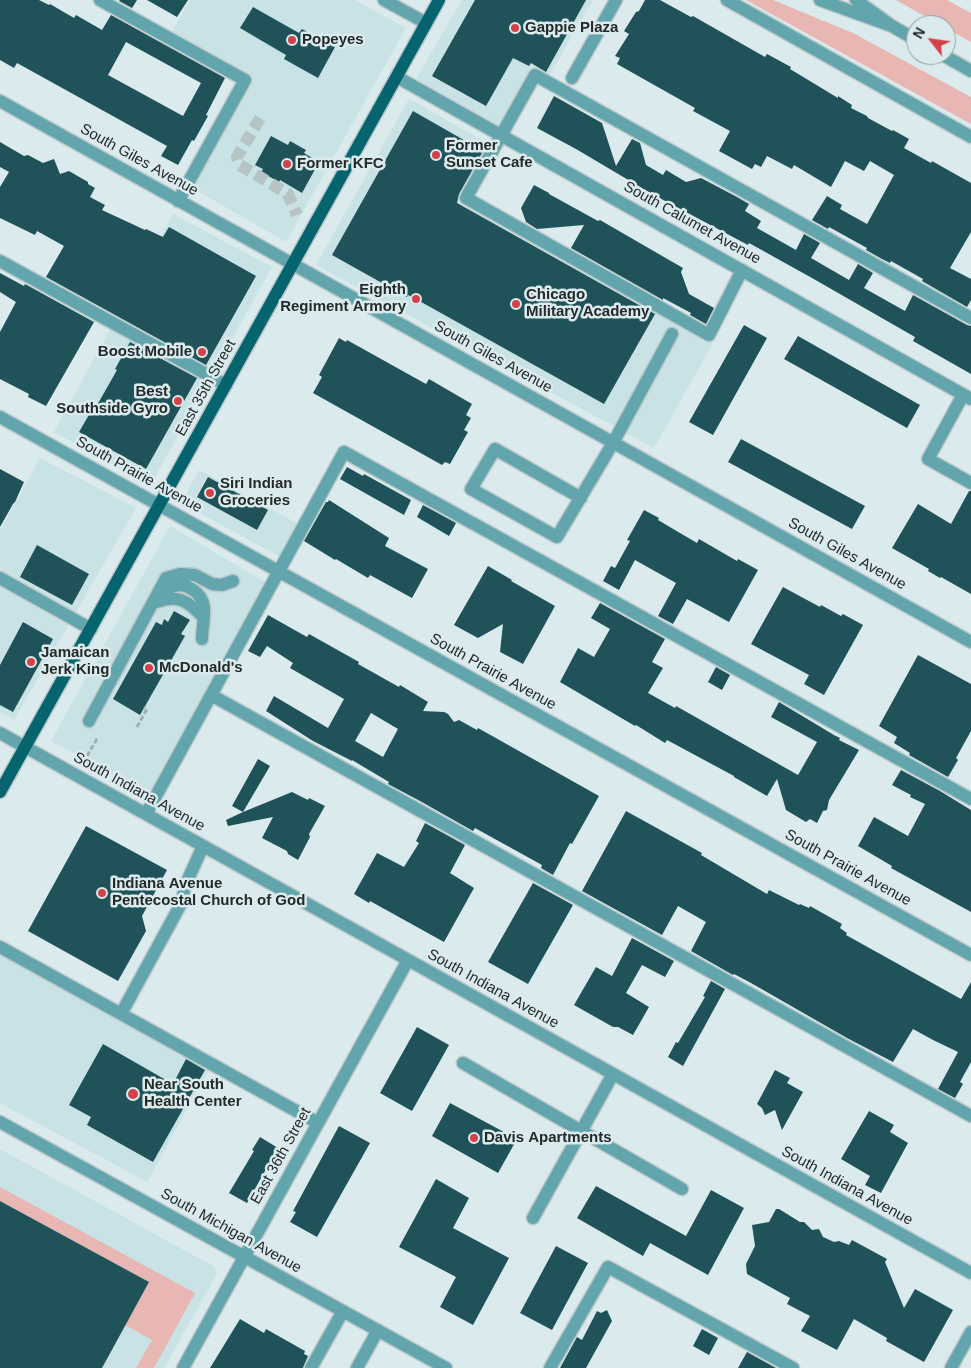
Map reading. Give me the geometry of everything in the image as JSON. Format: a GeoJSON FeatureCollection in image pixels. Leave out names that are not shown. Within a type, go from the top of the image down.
{"type":"FeatureCollection","features":[{"type":"Feature","properties":{"kind":"main road","name":"East 35th Street"},"geometry":{"type":"LineString","coordinates":[[0,792],[439,0]]}},
{"type":"Feature","properties":{"kind":"street"},"geometry":{"type":"LineString","coordinates":[[100,0],[244,80],[178,201]]}},
{"type":"Feature","properties":{"kind":"street"},"geometry":{"type":"LineString","coordinates":[[384,0],[426,24]]}},
{"type":"Feature","properties":{"kind":"street"},"geometry":{"type":"LineString","coordinates":[[572,78],[616,0]]}},
{"type":"Feature","properties":{"kind":"street"},"geometry":{"type":"LineString","coordinates":[[727,0],[971,136]]}},
{"type":"Feature","properties":{"kind":"street"},"geometry":{"type":"LineString","coordinates":[[820,0],[892,26]]}},
{"type":"Feature","properties":{"kind":"street"},"geometry":{"type":"LineString","coordinates":[[856,0],[906,34]]}},
{"type":"Feature","properties":{"kind":"street"},"geometry":{"type":"LineString","coordinates":[[956,62],[971,71]]}},
{"type":"Feature","properties":{"kind":"street"},"geometry":{"type":"LineString","coordinates":[[742,270],[709,335],[466,198],[535,76],[971,318]]}},
{"type":"Feature","properties":{"kind":"street","name":"South Calumet Avenue"},"geometry":{"type":"LineString","coordinates":[[397,77],[967,397]]}},
{"type":"Feature","properties":{"kind":"street","name":"South Giles Avenue"},"geometry":{"type":"LineString","coordinates":[[0,101],[971,642]]}},
{"type":"Feature","properties":{"kind":"street"},"geometry":{"type":"LineString","coordinates":[[0,261],[226,385]]}},
{"type":"Feature","properties":{"kind":"street"},"geometry":{"type":"LineString","coordinates":[[581,498],[495,449],[471,489],[557,537],[581,498],[613,443],[672,334]]}},
{"type":"Feature","properties":{"kind":"street"},"geometry":{"type":"LineString","coordinates":[[967,397],[928,459],[971,483]]}},
{"type":"Feature","properties":{"kind":"street","name":"South Prairie Avenue"},"geometry":{"type":"LineString","coordinates":[[0,417],[971,955]]}},
{"type":"Feature","properties":{"kind":"street"},"geometry":{"type":"LineString","coordinates":[[146,814],[344,452],[971,799]]}},
{"type":"Feature","properties":{"kind":"street"},"geometry":{"type":"LineString","coordinates":[[89,721],[166,578],[180,574],[195,575],[212,584],[222,585],[233,581]]}},
{"type":"Feature","properties":{"kind":"street"},"geometry":{"type":"LineString","coordinates":[[0,578],[91,629]]}},
{"type":"Feature","properties":{"kind":"street"},"geometry":{"type":"LineString","coordinates":[[146,614],[164,593],[173,587],[183,585],[197,592],[204,607],[202,639]]}},
{"type":"Feature","properties":{"kind":"street"},"geometry":{"type":"LineString","coordinates":[[211,695],[971,1116]]}},
{"type":"Feature","properties":{"kind":"street","name":"South Indiana Avenue"},"geometry":{"type":"LineString","coordinates":[[0,733],[971,1273]]}},
{"type":"Feature","properties":{"kind":"street"},"geometry":{"type":"LineString","coordinates":[[121,1014],[182,902],[185,886],[203,846]]}},
{"type":"Feature","properties":{"kind":"street"},"geometry":{"type":"LineString","coordinates":[[0,947],[318,1123]]}},
{"type":"Feature","properties":{"kind":"street","name":"East 36th Street"},"geometry":{"type":"LineString","coordinates":[[183,1368],[408,960]]}},
{"type":"Feature","properties":{"kind":"street"},"geometry":{"type":"LineString","coordinates":[[463,1063],[682,1189]]}},
{"type":"Feature","properties":{"kind":"street"},"geometry":{"type":"LineString","coordinates":[[533,1218],[614,1074]]}},
{"type":"Feature","properties":{"kind":"street","name":"South Michigan Avenue"},"geometry":{"type":"LineString","coordinates":[[0,1122],[446,1368]]}},
{"type":"Feature","properties":{"kind":"street"},"geometry":{"type":"LineString","coordinates":[[550,1368],[608,1267],[793,1368]]}},
{"type":"Feature","properties":{"kind":"street"},"geometry":{"type":"LineString","coordinates":[[311,1368],[343,1311]]}},
{"type":"Feature","properties":{"kind":"street"},"geometry":{"type":"LineString","coordinates":[[357,1368],[378,1330]]}},
{"type":"Feature","properties":{"kind":"street"},"geometry":{"type":"LineString","coordinates":[[951,1368],[971,1332]]}},
{"type":"Feature","properties":{"kind":"path"},"geometry":{"type":"LineString","coordinates":[[137,727],[147,709],[144,707]]}},
{"type":"Feature","properties":{"kind":"path"},"geometry":{"type":"LineString","coordinates":[[86,756],[98,737]]}},
{"type":"Feature","properties":{"kind":"shaded area"},"geometry":{"type":"Polygon","coordinates":[[[190,0],[355,0],[406,28],[286,242],[189,186],[250,74],[172,32],[190,0]]]}},
{"type":"Feature","properties":{"kind":"shaded area","name":"Gappie Plaza"},"geometry":{"type":"Polygon","coordinates":[[[462,0],[593,0],[546,81],[535,76],[505,129],[416,79],[462,0]]]}},
{"type":"Feature","properties":{"kind":"shaded area"},"geometry":{"type":"Polygon","coordinates":[[[746,0],[773,0],[853,33],[906,62],[906,65],[912,65],[971,97],[971,124],[746,0]]]}},
{"type":"Feature","properties":{"kind":"shaded area"},"geometry":{"type":"Polygon","coordinates":[[[896,0],[947,0],[971,13],[971,42],[956,34],[956,15],[922,15],[896,0]]]}},
{"type":"Feature","properties":{"kind":"shaded area","name":"Chicago Military Academy"},"geometry":{"type":"Polygon","coordinates":[[[409,99],[495,147],[464,201],[713,343],[654,448],[316,265],[409,99]]]}},
{"type":"Feature","properties":{"kind":"shaded area"},"geometry":{"type":"Polygon","coordinates":[[[173,214],[272,267],[150,486],[54,432],[173,214]]]}},
{"type":"Feature","properties":{"kind":"shaded area"},"geometry":{"type":"Polygon","coordinates":[[[40,458],[136,508],[14,720],[0,712],[0,531],[40,458]]]}},
{"type":"Feature","properties":{"kind":"shaded area"},"geometry":{"type":"Polygon","coordinates":[[[199,470],[304,527],[286,560],[181,503],[199,470]]]}},
{"type":"Feature","properties":{"kind":"shaded area"},"geometry":{"type":"Polygon","coordinates":[[[170,526],[272,586],[155,799],[51,741],[170,526]]]}},
{"type":"Feature","properties":{"kind":"shaded area"},"geometry":{"type":"Polygon","coordinates":[[[0,947],[212,1064],[147,1182],[0,1103],[0,947]]]}},
{"type":"Feature","properties":{"kind":"shaded area"},"geometry":{"type":"Polygon","coordinates":[[[0,1149],[215,1267],[216,1274],[214,1279],[164,1368],[0,1368],[0,1149]]]}},
{"type":"Feature","properties":{"kind":"shaded area"},"geometry":{"type":"Polygon","coordinates":[[[0,1187],[195,1293],[154,1368],[136,1368],[152,1340],[125,1325],[149,1282],[0,1201],[0,1187]]]}},
{"type":"Feature","properties":{"kind":"building"},"geometry":{"type":"Polygon","coordinates":[[[0,0],[39,0],[74,18],[76,15],[102,30],[111,15],[225,78],[206,115],[208,116],[178,165],[161,156],[167,146],[17,63],[14,68],[0,60],[0,0]],[[126,42],[108,75],[183,116],[201,83],[126,42]]]}},
{"type":"Feature","properties":{"kind":"building"},"geometry":{"type":"Polygon","coordinates":[[[120,0],[137,0],[132,8],[120,0]]]}},
{"type":"Feature","properties":{"kind":"building"},"geometry":{"type":"Polygon","coordinates":[[[147,0],[188,0],[177,17],[147,0]]]}},
{"type":"Feature","properties":{"kind":"building","name":"Gappie Plaza"},"geometry":{"type":"Polygon","coordinates":[[[475,0],[586,0],[546,72],[531,63],[529,66],[513,58],[486,106],[432,76],[475,0]]]}},
{"type":"Feature","properties":{"kind":"building"},"geometry":{"type":"Polygon","coordinates":[[[645,0],[660,0],[691,17],[693,16],[765,57],[767,54],[791,67],[790,69],[852,105],[851,108],[909,139],[904,148],[971,183],[971,232],[950,268],[971,279],[971,300],[967,307],[891,261],[890,263],[882,259],[866,250],[867,248],[812,220],[827,196],[842,205],[840,209],[867,224],[894,175],[870,161],[864,171],[845,161],[831,187],[794,165],[792,169],[767,156],[761,167],[755,164],[752,169],[719,151],[730,131],[693,111],[695,108],[617,64],[620,58],[615,56],[629,34],[624,31],[645,0]]]}},
{"type":"Feature","properties":{"kind":"building","name":"Popeyes"},"geometry":{"type":"Polygon","coordinates":[[[253,7],[299,33],[302,29],[335,47],[318,78],[284,59],[286,55],[240,28],[253,7]]]}},
{"type":"Feature","properties":{"kind":"building"},"geometry":{"type":"Polygon","coordinates":[[[554,96],[602,123],[616,166],[632,139],[640,143],[646,165],[663,175],[666,170],[686,182],[701,178],[737,197],[749,204],[745,211],[761,221],[757,228],[796,250],[804,234],[820,243],[811,258],[849,280],[858,264],[873,273],[864,288],[905,311],[913,295],[971,326],[971,374],[913,341],[915,337],[812,278],[749,243],[748,245],[652,194],[537,128],[554,96]]]}},
{"type":"Feature","properties":{"kind":"building","name":"Chicago Military Academy"},"geometry":{"type":"Polygon","coordinates":[[[413,111],[483,151],[459,194],[457,203],[655,314],[604,404],[423,303],[408,295],[407,297],[332,255],[413,111]]]}},
{"type":"Feature","properties":{"kind":"building","name":"Former KFC"},"geometry":{"type":"Polygon","coordinates":[[[271,136],[288,145],[290,141],[306,150],[304,153],[319,162],[302,193],[280,180],[279,182],[261,172],[263,169],[255,165],[271,136]]]}},
{"type":"Feature","properties":{"kind":"building"},"geometry":{"type":"Polygon","coordinates":[[[0,142],[24,156],[28,155],[43,163],[54,159],[60,174],[69,171],[95,188],[90,197],[105,205],[102,210],[163,237],[169,227],[256,276],[206,365],[46,277],[64,246],[37,231],[35,235],[0,218],[0,187],[9,172],[0,167],[0,142]]]}},
{"type":"Feature","properties":{"kind":"building"},"geometry":{"type":"Polygon","coordinates":[[[534,185],[598,221],[600,220],[683,268],[681,272],[689,294],[714,308],[706,324],[690,315],[691,313],[663,298],[663,300],[571,248],[584,225],[537,229],[526,222],[521,208],[534,185]]]}},
{"type":"Feature","properties":{"kind":"building"},"geometry":{"type":"Polygon","coordinates":[[[0,273],[24,286],[25,284],[94,322],[46,406],[28,397],[29,394],[0,379],[0,332],[16,302],[0,292],[0,273]]]}},
{"type":"Feature","properties":{"kind":"building"},"geometry":{"type":"Polygon","coordinates":[[[744,325],[767,338],[713,435],[689,422],[744,325]]]}},
{"type":"Feature","properties":{"kind":"building"},"geometry":{"type":"Polygon","coordinates":[[[798,336],[920,405],[907,428],[784,359],[798,336]]]}},
{"type":"Feature","properties":{"kind":"building"},"geometry":{"type":"Polygon","coordinates":[[[339,338],[346,342],[347,340],[426,384],[429,379],[472,404],[466,415],[471,418],[464,430],[468,432],[450,464],[445,462],[442,465],[313,393],[322,377],[319,375],[339,338]]]}},
{"type":"Feature","properties":{"kind":"building"},"geometry":{"type":"Polygon","coordinates":[[[130,342],[197,378],[146,469],[79,432],[90,413],[92,414],[117,370],[115,369],[130,342]]]}},
{"type":"Feature","properties":{"kind":"building"},"geometry":{"type":"Polygon","coordinates":[[[741,439],[865,506],[852,529],[728,462],[741,439]]]}},
{"type":"Feature","properties":{"kind":"building"},"geometry":{"type":"Polygon","coordinates":[[[347,467],[363,476],[364,474],[411,500],[404,515],[340,479],[347,467]]]}},
{"type":"Feature","properties":{"kind":"building"},"geometry":{"type":"Polygon","coordinates":[[[0,469],[24,482],[0,527],[0,469]]]}},
{"type":"Feature","properties":{"kind":"building"},"geometry":{"type":"Polygon","coordinates":[[[208,477],[268,510],[257,530],[197,497],[208,477]]]}},
{"type":"Feature","properties":{"kind":"building"},"geometry":{"type":"Polygon","coordinates":[[[969,491],[971,491],[971,594],[940,578],[928,571],[929,569],[892,548],[918,504],[951,524],[969,491]]]}},
{"type":"Feature","properties":{"kind":"building"},"geometry":{"type":"Polygon","coordinates":[[[329,500],[389,538],[385,546],[428,569],[412,598],[370,575],[368,578],[304,541],[326,502],[329,500]]]}},
{"type":"Feature","properties":{"kind":"building"},"geometry":{"type":"Polygon","coordinates":[[[423,505],[456,523],[449,536],[417,517],[423,505]]]}},
{"type":"Feature","properties":{"kind":"building"},"geometry":{"type":"Polygon","coordinates":[[[644,510],[697,543],[699,539],[737,561],[738,559],[758,570],[729,622],[687,599],[673,624],[658,616],[676,583],[635,560],[619,590],[603,581],[611,566],[615,568],[630,541],[627,540],[644,510]]]}},
{"type":"Feature","properties":{"kind":"building"},"geometry":{"type":"Polygon","coordinates":[[[37,545],[89,574],[72,605],[20,577],[37,545]]]}},
{"type":"Feature","properties":{"kind":"building"},"geometry":{"type":"Polygon","coordinates":[[[488,566],[555,606],[523,664],[500,652],[503,624],[478,638],[454,625],[488,566]]]}},
{"type":"Feature","properties":{"kind":"building"},"geometry":{"type":"Polygon","coordinates":[[[783,587],[820,607],[821,605],[841,616],[843,614],[863,625],[824,695],[804,684],[809,675],[751,644],[783,587]]]}},
{"type":"Feature","properties":{"kind":"building"},"geometry":{"type":"Polygon","coordinates":[[[600,603],[665,639],[652,662],[663,668],[648,693],[675,708],[676,706],[798,775],[817,742],[771,717],[779,702],[840,738],[839,740],[859,750],[829,800],[827,810],[823,811],[817,823],[810,819],[806,822],[786,810],[777,779],[767,796],[667,740],[665,743],[560,682],[578,648],[594,657],[610,629],[591,618],[600,603]]]}},
{"type":"Feature","properties":{"kind":"building","name":"McDonald's"},"geometry":{"type":"Polygon","coordinates":[[[174,611],[190,620],[181,634],[185,636],[140,715],[113,699],[156,622],[162,625],[164,619],[168,622],[174,611]]]}},
{"type":"Feature","properties":{"kind":"building"},"geometry":{"type":"Polygon","coordinates":[[[268,615],[307,637],[309,634],[359,662],[358,664],[399,687],[400,685],[428,702],[423,711],[444,712],[454,722],[459,720],[477,730],[478,728],[599,796],[553,875],[541,868],[542,865],[475,828],[473,831],[388,784],[389,782],[352,760],[313,741],[266,711],[274,696],[328,728],[344,699],[290,668],[293,663],[267,646],[260,657],[248,651],[268,615]],[[371,713],[355,741],[383,757],[398,729],[371,713]]]}},
{"type":"Feature","properties":{"kind":"building"},"geometry":{"type":"Polygon","coordinates":[[[23,622],[53,639],[13,712],[0,705],[0,665],[23,622]]]}},
{"type":"Feature","properties":{"kind":"building"},"geometry":{"type":"Polygon","coordinates":[[[918,655],[971,684],[971,731],[948,777],[909,755],[910,753],[894,743],[897,737],[879,726],[918,655]]]}},
{"type":"Feature","properties":{"kind":"building"},"geometry":{"type":"Polygon","coordinates":[[[716,667],[730,675],[722,690],[708,682],[716,667]]]}},
{"type":"Feature","properties":{"kind":"building"},"geometry":{"type":"Polygon","coordinates":[[[258,759],[270,766],[243,812],[232,806],[258,759]]]}},
{"type":"Feature","properties":{"kind":"building"},"geometry":{"type":"Polygon","coordinates":[[[901,770],[971,810],[971,912],[891,868],[892,866],[858,846],[874,817],[908,836],[925,804],[892,785],[901,770]]]}},
{"type":"Feature","properties":{"kind":"building"},"geometry":{"type":"Polygon","coordinates":[[[292,792],[325,806],[309,834],[310,837],[298,860],[288,854],[287,851],[262,838],[273,817],[228,826],[226,820],[292,792]]]}},
{"type":"Feature","properties":{"kind":"building"},"geometry":{"type":"Polygon","coordinates":[[[626,811],[702,853],[701,855],[767,894],[769,890],[799,905],[809,908],[810,906],[842,924],[840,928],[847,933],[846,935],[961,999],[971,982],[971,1062],[960,1082],[963,1084],[955,1098],[938,1089],[958,1052],[913,1029],[893,1062],[691,951],[706,922],[678,906],[662,935],[582,891],[626,811]]]}},
{"type":"Feature","properties":{"kind":"building"},"geometry":{"type":"Polygon","coordinates":[[[425,823],[465,845],[450,873],[474,888],[444,942],[354,894],[377,853],[404,867],[419,843],[416,841],[425,823]]]}},
{"type":"Feature","properties":{"kind":"building","name":"Indiana Avenue Pentecostal Church of God"},"geometry":{"type":"Polygon","coordinates":[[[86,826],[167,870],[142,916],[146,931],[118,981],[28,931],[86,826]]]}},
{"type":"Feature","properties":{"kind":"building"},"geometry":{"type":"Polygon","coordinates":[[[533,883],[573,905],[528,984],[488,962],[533,883]]]}},
{"type":"Feature","properties":{"kind":"building"},"geometry":{"type":"Polygon","coordinates":[[[632,938],[674,961],[665,977],[642,965],[626,993],[649,1007],[633,1035],[618,1027],[613,1027],[574,1005],[596,967],[612,976],[632,938]]]}},
{"type":"Feature","properties":{"kind":"building"},"geometry":{"type":"Polygon","coordinates":[[[711,981],[725,989],[683,1066],[668,1057],[705,997],[703,996],[711,981]]]}},
{"type":"Feature","properties":{"kind":"building"},"geometry":{"type":"Polygon","coordinates":[[[417,1027],[449,1045],[412,1111],[380,1093],[417,1027]]]}},
{"type":"Feature","properties":{"kind":"building","name":"Near South Health Center"},"geometry":{"type":"Polygon","coordinates":[[[103,1044],[173,1084],[186,1059],[205,1070],[153,1162],[87,1125],[91,1117],[69,1105],[103,1044]]]}},
{"type":"Feature","properties":{"kind":"building"},"geometry":{"type":"Polygon","coordinates":[[[775,1070],[790,1078],[787,1083],[803,1092],[782,1130],[775,1110],[765,1115],[762,1108],[757,1104],[775,1070]]]}},
{"type":"Feature","properties":{"kind":"building","name":"Davis Apartments"},"geometry":{"type":"Polygon","coordinates":[[[450,1103],[517,1139],[498,1173],[432,1136],[450,1103]]]}},
{"type":"Feature","properties":{"kind":"building"},"geometry":{"type":"Polygon","coordinates":[[[869,1111],[894,1125],[890,1132],[908,1143],[881,1193],[865,1185],[870,1176],[841,1159],[869,1111]]]}},
{"type":"Feature","properties":{"kind":"building"},"geometry":{"type":"Polygon","coordinates":[[[339,1126],[370,1143],[317,1237],[290,1222],[296,1212],[293,1211],[339,1126]]]}},
{"type":"Feature","properties":{"kind":"building"},"geometry":{"type":"Polygon","coordinates":[[[260,1137],[278,1148],[247,1203],[229,1193],[254,1151],[252,1150],[260,1137]]]}},
{"type":"Feature","properties":{"kind":"building"},"geometry":{"type":"Polygon","coordinates":[[[436,1179],[469,1198],[453,1228],[509,1258],[473,1325],[440,1307],[456,1277],[399,1247],[436,1179]]]}},
{"type":"Feature","properties":{"kind":"building"},"geometry":{"type":"Polygon","coordinates":[[[596,1186],[686,1236],[711,1190],[744,1208],[708,1275],[650,1243],[643,1256],[577,1218],[596,1186]]]}},
{"type":"Feature","properties":{"kind":"building"},"geometry":{"type":"Polygon","coordinates":[[[0,1201],[149,1282],[102,1368],[0,1368],[0,1201]]]}},
{"type":"Feature","properties":{"kind":"building"},"geometry":{"type":"Polygon","coordinates":[[[776,1209],[800,1222],[804,1222],[812,1230],[819,1229],[823,1237],[834,1242],[839,1241],[849,1245],[852,1240],[887,1259],[885,1262],[904,1308],[915,1289],[953,1310],[924,1362],[886,1341],[887,1338],[854,1319],[837,1350],[801,1331],[810,1316],[787,1304],[790,1298],[747,1274],[746,1264],[755,1246],[752,1225],[769,1222],[776,1209]]]}},
{"type":"Feature","properties":{"kind":"building"},"geometry":{"type":"Polygon","coordinates":[[[556,1246],[588,1263],[552,1330],[520,1313],[556,1246]]]}},
{"type":"Feature","properties":{"kind":"building"},"geometry":{"type":"Polygon","coordinates":[[[607,1310],[612,1321],[586,1368],[560,1368],[577,1337],[582,1340],[597,1311],[601,1313],[607,1310]]]}},
{"type":"Feature","properties":{"kind":"building"},"geometry":{"type":"Polygon","coordinates":[[[240,1319],[264,1333],[266,1329],[305,1351],[304,1354],[308,1356],[303,1368],[210,1368],[240,1319]]]}},
{"type":"Feature","properties":{"kind":"building"},"geometry":{"type":"Polygon","coordinates":[[[702,1329],[718,1338],[709,1355],[693,1346],[702,1329]]]}},
{"type":"Feature","properties":{"kind":"building"},"geometry":{"type":"Polygon","coordinates":[[[747,1352],[776,1368],[738,1368],[747,1352]]]}},
{"type":"Feature","properties":{"kind":"tunnel"},"geometry":{"type":"LineString","coordinates":[[260,118],[237,157],[240,165],[288,194],[297,215]]}},
{"type":"Feature","properties":{"kind":"place","name":"Gappie Plaza"},"geometry":{"type":"Point","coordinates":[515,28]}},
{"type":"Feature","properties":{"kind":"place","name":"Popeyes"},"geometry":{"type":"Point","coordinates":[292,40]}},
{"type":"Feature","properties":{"kind":"place","name":"Former Sunset Cafe"},"geometry":{"type":"Point","coordinates":[436,155]}},
{"type":"Feature","properties":{"kind":"place","name":"Former KFC"},"geometry":{"type":"Point","coordinates":[287,164]}},
{"type":"Feature","properties":{"kind":"place","name":"Eighth Regiment Armory"},"geometry":{"type":"Point","coordinates":[416,299]}},
{"type":"Feature","properties":{"kind":"place","name":"Chicago Military Academy"},"geometry":{"type":"Point","coordinates":[516,304]}},
{"type":"Feature","properties":{"kind":"place","name":"Boost Mobile"},"geometry":{"type":"Point","coordinates":[202,352]}},
{"type":"Feature","properties":{"kind":"place","name":"Best Southside Gyro"},"geometry":{"type":"Point","coordinates":[178,401]}},
{"type":"Feature","properties":{"kind":"place","name":"Siri Indian Groceries"},"geometry":{"type":"Point","coordinates":[210,493]}},
{"type":"Feature","properties":{"kind":"place","name":"Jamaican Jerk King"},"geometry":{"type":"Point","coordinates":[31,662]}},
{"type":"Feature","properties":{"kind":"place","name":"McDonald's"},"geometry":{"type":"Point","coordinates":[149,668]}},
{"type":"Feature","properties":{"kind":"place","name":"Indiana Avenue Pentecostal Church of God"},"geometry":{"type":"Point","coordinates":[102,893]}},
{"type":"Feature","properties":{"kind":"place","name":"Near South Health Center"},"geometry":{"type":"Point","coordinates":[133,1094]}},
{"type":"Feature","properties":{"kind":"place","name":"Davis Apartments"},"geometry":{"type":"Point","coordinates":[474,1138]}}]}
